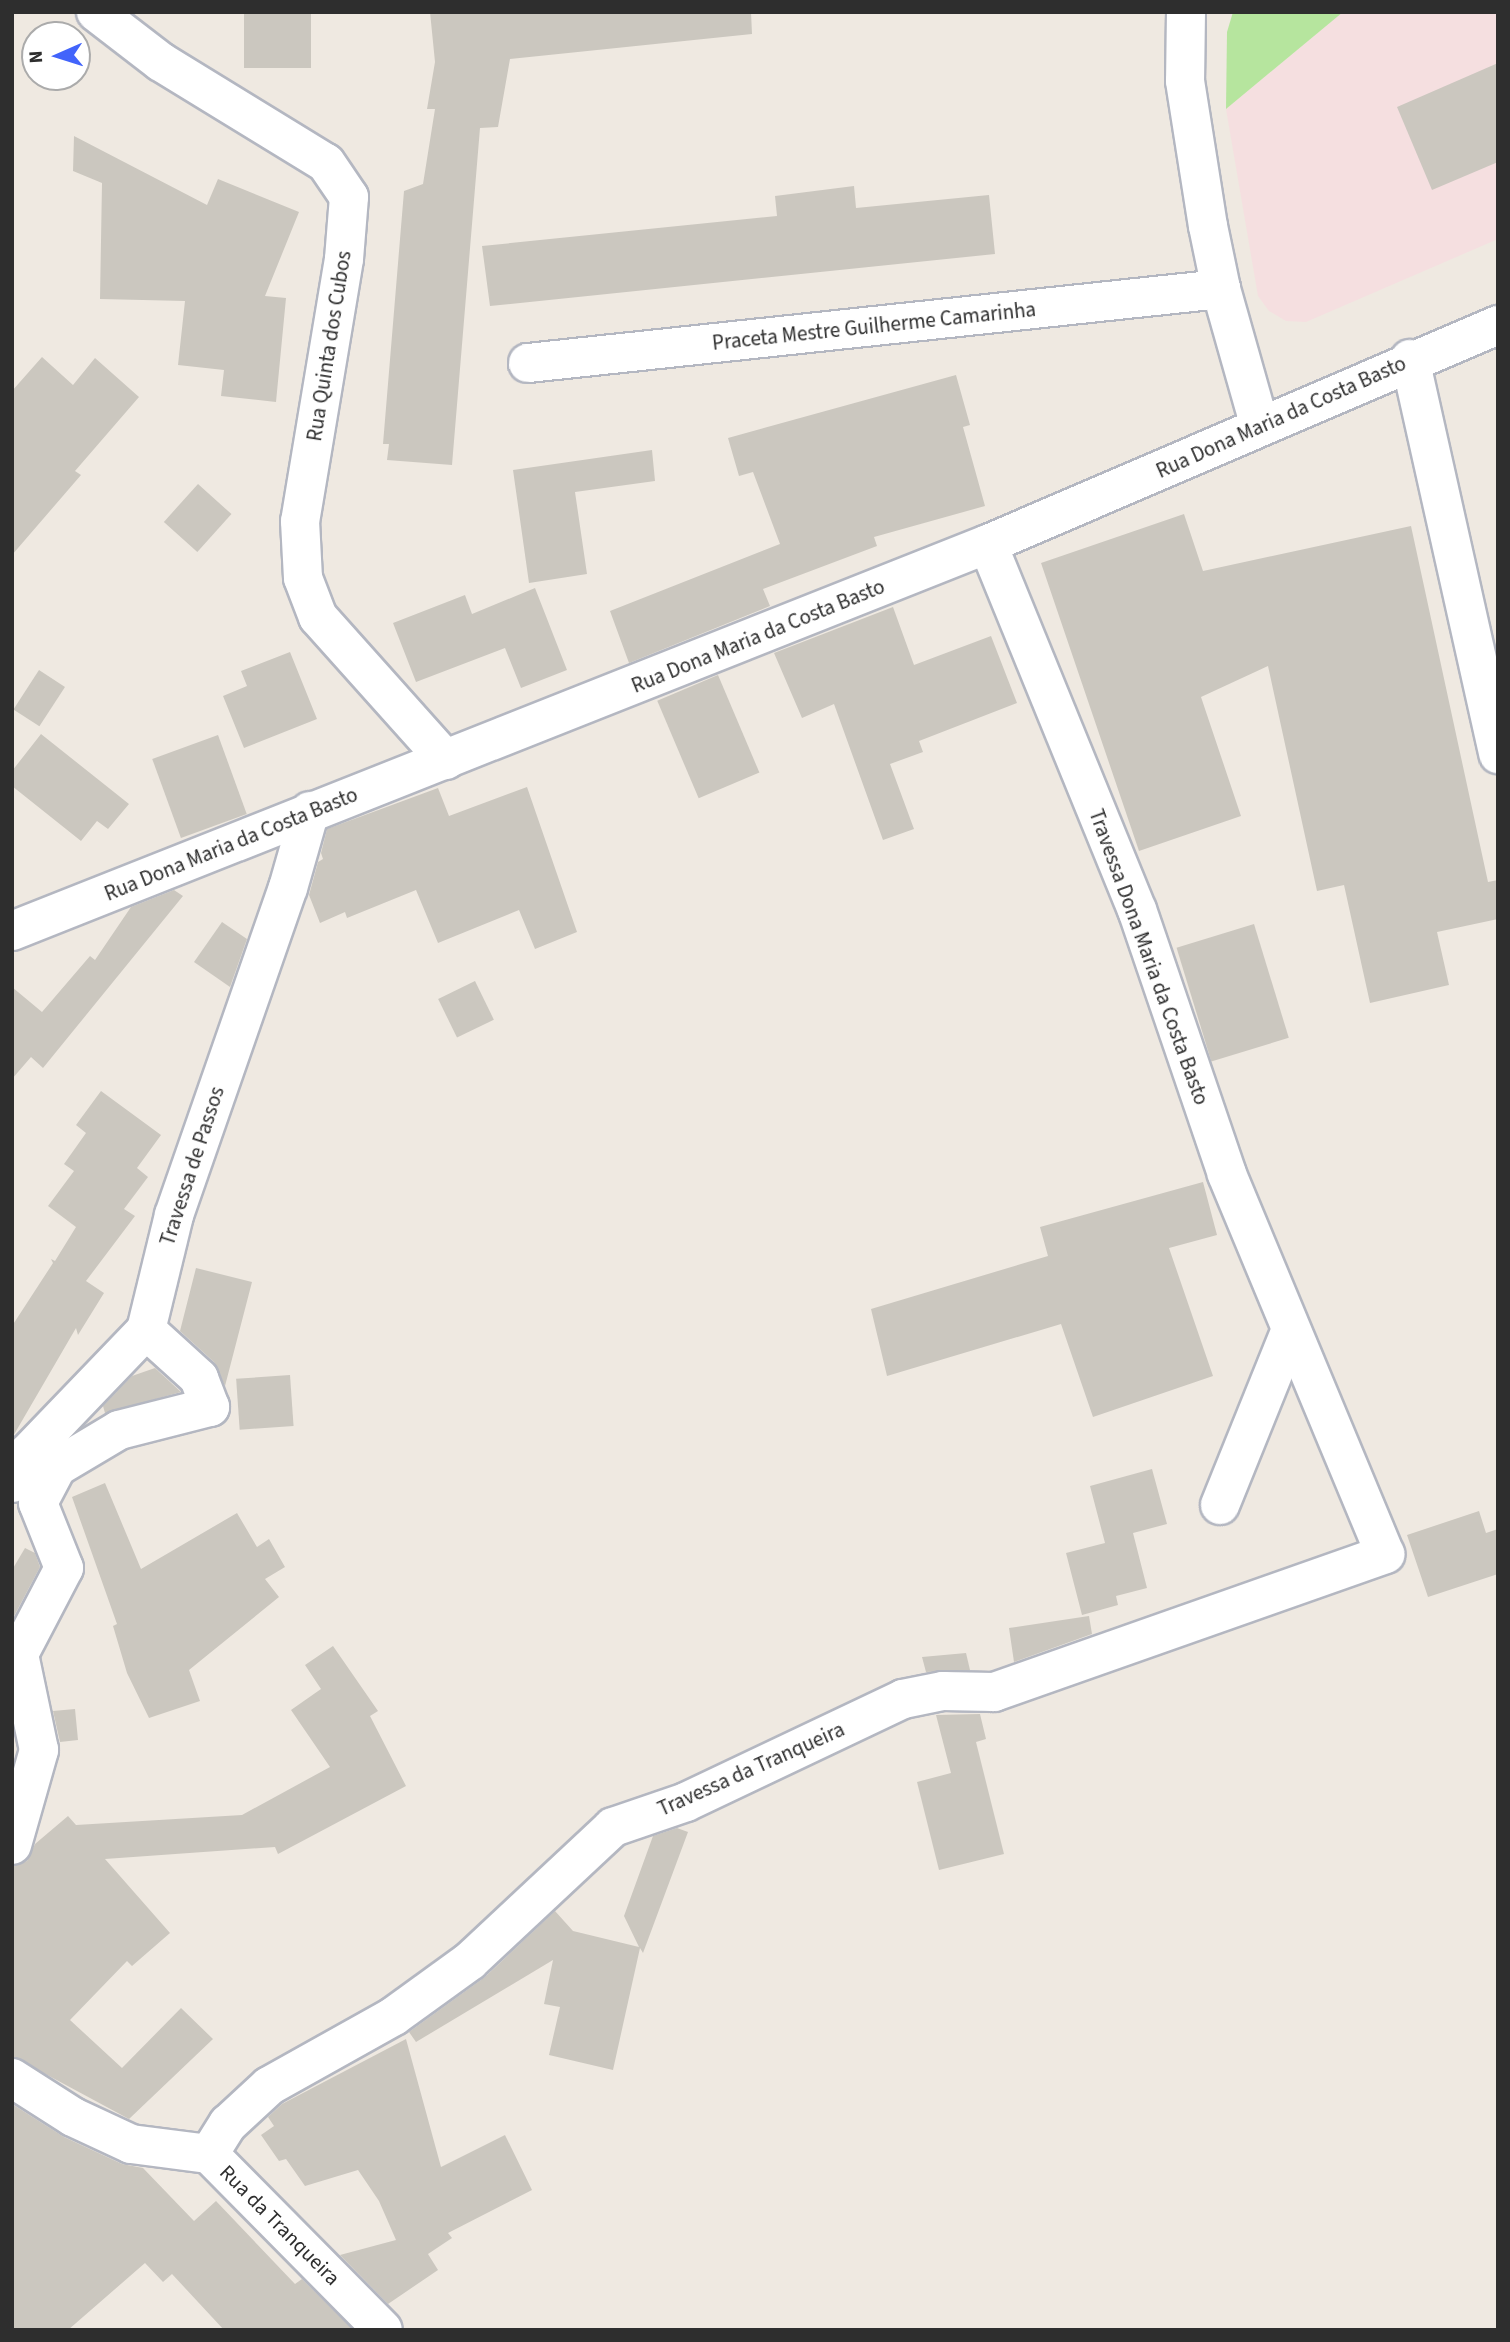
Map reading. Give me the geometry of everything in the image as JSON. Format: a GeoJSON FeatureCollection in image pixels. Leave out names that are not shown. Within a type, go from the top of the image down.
{"type":"FeatureCollection","features":[{"type":"Feature","properties":{"kind":"street","name":"Rua Quinta dos Cubos"},"geometry":{"type":"LineString","coordinates":[[96,12],[161,62],[326,163],[349,197],[344,259],[300,521],[303,578],[318,617],[446,760]]}},
{"type":"Feature","properties":{"kind":"street"},"geometry":{"type":"LineString","coordinates":[[1186,12],[1185,81],[1221,289],[1260,427]]}},
{"type":"Feature","properties":{"kind":"street","name":"Praceta Mestre Guilherme Camarinha"},"geometry":{"type":"LineString","coordinates":[[528,363],[1221,289]]}},
{"type":"Feature","properties":{"kind":"street","name":"Rua Dona Maria da Costa Basto"},"geometry":{"type":"LineString","coordinates":[[12,931],[988,544],[1410,359],[1498,324]]}},
{"type":"Feature","properties":{"kind":"street"},"geometry":{"type":"LineString","coordinates":[[1410,359],[1498,754]]}},
{"type":"Feature","properties":{"kind":"street","name":"Travessa Dona Maria da Costa Basto"},"geometry":{"type":"LineString","coordinates":[[988,544],[1137,910],[1227,1174],[1290,1332],[1385,1554]]}},
{"type":"Feature","properties":{"kind":"street","name":"Travessa de Passos"},"geometry":{"type":"LineString","coordinates":[[146,1330],[174,1215],[288,888],[310,811]]}},
{"type":"Feature","properties":{"kind":"street"},"geometry":{"type":"LineString","coordinates":[[12,1483],[28,1453],[146,1330],[199,1378],[210,1407],[119,1430],[57,1467],[38,1503],[64,1568],[19,1654],[39,1750],[12,1845]]}},
{"type":"Feature","properties":{"kind":"street"},"geometry":{"type":"LineString","coordinates":[[1220,1505],[1290,1332]]}},
{"type":"Feature","properties":{"kind":"street","name":"Travessa da Tranqueira"},"geometry":{"type":"LineString","coordinates":[[209,2154],[228,2124],[269,2087],[394,2016],[470,1961],[613,1827],[686,1802],[903,1699],[943,1691],[994,1692],[1385,1554]]}},
{"type":"Feature","properties":{"kind":"street","name":"Rua da Tranqueira"},"geometry":{"type":"LineString","coordinates":[[12,2078],[73,2117],[131,2144],[209,2154],[383,2330]]}},
{"type":"Feature","properties":{"kind":"shaded area"},"geometry":{"type":"Polygon","coordinates":[[[1343,12],[1498,12],[1498,239],[1306,322],[1286,321],[1269,311],[1258,296],[1226,109],[1343,12]]]}},
{"type":"Feature","properties":{"kind":"green space"},"geometry":{"type":"Polygon","coordinates":[[[1233,12],[1343,12],[1226,109],[1227,32],[1233,12]]]}},
{"type":"Feature","properties":{"kind":"building"},"geometry":{"type":"Polygon","coordinates":[[[244,12],[311,12],[311,68],[244,68],[244,12]]]}},
{"type":"Feature","properties":{"kind":"building"},"geometry":{"type":"Polygon","coordinates":[[[430,12],[751,12],[752,34],[510,59],[498,127],[480,128],[452,465],[387,460],[389,444],[383,444],[404,191],[423,184],[435,109],[427,109],[435,62],[430,12]]]}},
{"type":"Feature","properties":{"kind":"building"},"geometry":{"type":"Polygon","coordinates":[[[1498,63],[1498,162],[1432,190],[1397,107],[1498,63]]]}},
{"type":"Feature","properties":{"kind":"building"},"geometry":{"type":"Polygon","coordinates":[[[74,136],[207,205],[218,179],[299,212],[265,296],[286,298],[276,402],[221,396],[224,370],[178,365],[185,301],[100,299],[102,183],[73,171],[74,136]]]}},
{"type":"Feature","properties":{"kind":"building"},"geometry":{"type":"Polygon","coordinates":[[[854,186],[856,208],[989,195],[995,254],[490,306],[482,246],[777,216],[775,196],[854,186]]]}},
{"type":"Feature","properties":{"kind":"building"},"geometry":{"type":"Polygon","coordinates":[[[42,357],[73,385],[95,358],[139,397],[75,471],[81,475],[12,555],[12,391],[42,357]]]}},
{"type":"Feature","properties":{"kind":"building"},"geometry":{"type":"Polygon","coordinates":[[[956,375],[970,425],[963,427],[985,506],[874,537],[877,546],[763,589],[770,606],[629,663],[610,611],[780,544],[753,472],[739,476],[728,438],[956,375]]]}},
{"type":"Feature","properties":{"kind":"building"},"geometry":{"type":"Polygon","coordinates":[[[652,450],[655,481],[575,492],[587,574],[529,583],[513,470],[652,450]]]}},
{"type":"Feature","properties":{"kind":"building"},"geometry":{"type":"Polygon","coordinates":[[[198,484],[231,514],[197,552],[164,522],[198,484]]]}},
{"type":"Feature","properties":{"kind":"building"},"geometry":{"type":"Polygon","coordinates":[[[1184,514],[1203,571],[1411,526],[1488,882],[1498,880],[1498,919],[1437,932],[1449,985],[1370,1003],[1344,885],[1317,891],[1268,666],[1201,697],[1241,816],[1139,851],[1041,563],[1184,514]]]}},
{"type":"Feature","properties":{"kind":"building"},"geometry":{"type":"Polygon","coordinates":[[[535,588],[567,670],[521,688],[505,648],[416,682],[393,623],[465,595],[472,614],[535,588]]]}},
{"type":"Feature","properties":{"kind":"building"},"geometry":{"type":"Polygon","coordinates":[[[893,607],[914,665],[991,636],[1017,703],[919,741],[923,752],[890,764],[914,829],[883,840],[834,704],[802,718],[774,653],[893,607]]]}},
{"type":"Feature","properties":{"kind":"building"},"geometry":{"type":"Polygon","coordinates":[[[290,652],[317,719],[244,748],[223,696],[247,686],[241,671],[290,652]]]}},
{"type":"Feature","properties":{"kind":"building"},"geometry":{"type":"Polygon","coordinates":[[[39,670],[65,687],[39,726],[13,709],[39,670]]]}},
{"type":"Feature","properties":{"kind":"building"},"geometry":{"type":"Polygon","coordinates":[[[718,675],[759,773],[699,798],[657,701],[718,675]]]}},
{"type":"Feature","properties":{"kind":"building"},"geometry":{"type":"Polygon","coordinates":[[[41,734],[129,804],[108,829],[97,821],[81,841],[12,786],[12,771],[41,734]]]}},
{"type":"Feature","properties":{"kind":"building"},"geometry":{"type":"Polygon","coordinates":[[[218,735],[247,814],[181,838],[152,759],[218,735]]]}},
{"type":"Feature","properties":{"kind":"building"},"geometry":{"type":"Polygon","coordinates":[[[527,787],[577,932],[535,949],[519,910],[438,943],[416,890],[347,918],[345,912],[320,923],[309,895],[318,862],[323,859],[321,853],[327,829],[438,788],[449,816],[527,787]]]}},
{"type":"Feature","properties":{"kind":"building"},"geometry":{"type":"Polygon","coordinates":[[[174,890],[183,896],[43,1068],[31,1057],[12,1079],[12,987],[42,1012],[90,956],[95,960],[131,907],[174,890]]]}},
{"type":"Feature","properties":{"kind":"building"},"geometry":{"type":"Polygon","coordinates":[[[222,922],[247,939],[230,987],[194,962],[222,922]]]}},
{"type":"Feature","properties":{"kind":"building"},"geometry":{"type":"Polygon","coordinates":[[[1254,924],[1289,1038],[1211,1061],[1177,948],[1254,924]]]}},
{"type":"Feature","properties":{"kind":"building"},"geometry":{"type":"Polygon","coordinates":[[[475,981],[494,1020],[457,1038],[438,999],[475,981]]]}},
{"type":"Feature","properties":{"kind":"building"},"geometry":{"type":"Polygon","coordinates":[[[101,1091],[161,1135],[137,1168],[148,1177],[124,1209],[135,1216],[86,1281],[104,1293],[78,1335],[76,1328],[12,1438],[12,1326],[53,1263],[51,1259],[55,1261],[76,1227],[48,1206],[74,1171],[64,1164],[86,1133],[76,1125],[101,1091]]]}},
{"type":"Feature","properties":{"kind":"building"},"geometry":{"type":"Polygon","coordinates":[[[1203,1182],[1217,1235],[1169,1248],[1213,1376],[1093,1417],[1061,1324],[887,1376],[871,1309],[1048,1256],[1040,1227],[1203,1182]]]}},
{"type":"Feature","properties":{"kind":"building"},"geometry":{"type":"Polygon","coordinates":[[[196,1268],[252,1282],[225,1386],[214,1362],[180,1331],[196,1268]]]}},
{"type":"Feature","properties":{"kind":"building"},"geometry":{"type":"Polygon","coordinates":[[[155,1368],[181,1392],[105,1413],[103,1406],[132,1376],[155,1368]]]}},
{"type":"Feature","properties":{"kind":"building"},"geometry":{"type":"Polygon","coordinates":[[[290,1375],[294,1426],[240,1430],[236,1379],[290,1375]]]}},
{"type":"Feature","properties":{"kind":"building"},"geometry":{"type":"Polygon","coordinates":[[[1152,1469],[1167,1524],[1133,1533],[1147,1588],[1116,1596],[1118,1605],[1082,1615],[1066,1553],[1105,1543],[1090,1486],[1152,1469]]]}},
{"type":"Feature","properties":{"kind":"building"},"geometry":{"type":"Polygon","coordinates":[[[105,1483],[141,1569],[237,1513],[257,1547],[269,1539],[285,1567],[265,1579],[279,1597],[189,1670],[200,1701],[149,1718],[127,1673],[113,1626],[117,1624],[72,1497],[105,1483]]]}},
{"type":"Feature","properties":{"kind":"building"},"geometry":{"type":"Polygon","coordinates":[[[1479,1511],[1486,1533],[1498,1529],[1498,1574],[1428,1597],[1407,1535],[1479,1511]]]}},
{"type":"Feature","properties":{"kind":"building"},"geometry":{"type":"Polygon","coordinates":[[[25,1548],[35,1553],[40,1567],[12,1620],[12,1570],[25,1548]]]}},
{"type":"Feature","properties":{"kind":"building"},"geometry":{"type":"Polygon","coordinates":[[[1089,1616],[1092,1634],[1014,1662],[1009,1628],[1089,1616]]]}},
{"type":"Feature","properties":{"kind":"building"},"geometry":{"type":"Polygon","coordinates":[[[333,1646],[378,1711],[370,1716],[406,1786],[278,1854],[275,1847],[105,1859],[170,1933],[132,1966],[127,1961],[70,2020],[122,2068],[181,2008],[213,2039],[129,2119],[12,2056],[12,1866],[27,1861],[35,1844],[68,1816],[76,1825],[242,1815],[330,1767],[291,1710],[321,1689],[305,1665],[333,1646]]]}},
{"type":"Feature","properties":{"kind":"building"},"geometry":{"type":"Polygon","coordinates":[[[966,1653],[970,1670],[926,1672],[922,1657],[966,1653]]]}},
{"type":"Feature","properties":{"kind":"building"},"geometry":{"type":"Polygon","coordinates":[[[75,1709],[78,1740],[60,1742],[53,1711],[75,1709]]]}},
{"type":"Feature","properties":{"kind":"building"},"geometry":{"type":"Polygon","coordinates":[[[980,1714],[986,1739],[976,1742],[1004,1854],[939,1870],[917,1782],[951,1773],[936,1715],[980,1714]]]}},
{"type":"Feature","properties":{"kind":"building"},"geometry":{"type":"Polygon","coordinates":[[[677,1828],[688,1832],[643,1953],[640,1948],[613,2070],[549,2055],[560,2007],[544,2004],[553,1960],[416,2042],[409,2032],[485,1977],[555,1911],[573,1931],[639,1947],[624,1916],[653,1836],[677,1828]]]}},
{"type":"Feature","properties":{"kind":"building"},"geometry":{"type":"Polygon","coordinates":[[[406,2039],[441,2167],[505,2135],[532,2190],[448,2233],[452,2238],[428,2254],[438,2270],[388,2304],[340,2255],[396,2240],[379,2201],[358,2170],[305,2186],[286,2159],[279,2161],[261,2135],[274,2126],[268,2117],[282,2104],[406,2039]]]}},
{"type":"Feature","properties":{"kind":"building"},"geometry":{"type":"Polygon","coordinates":[[[12,2104],[64,2137],[122,2164],[143,2168],[194,2221],[216,2201],[295,2284],[302,2279],[351,2328],[224,2330],[172,2274],[163,2282],[145,2263],[68,2330],[12,2330],[12,2104]]]}}]}
